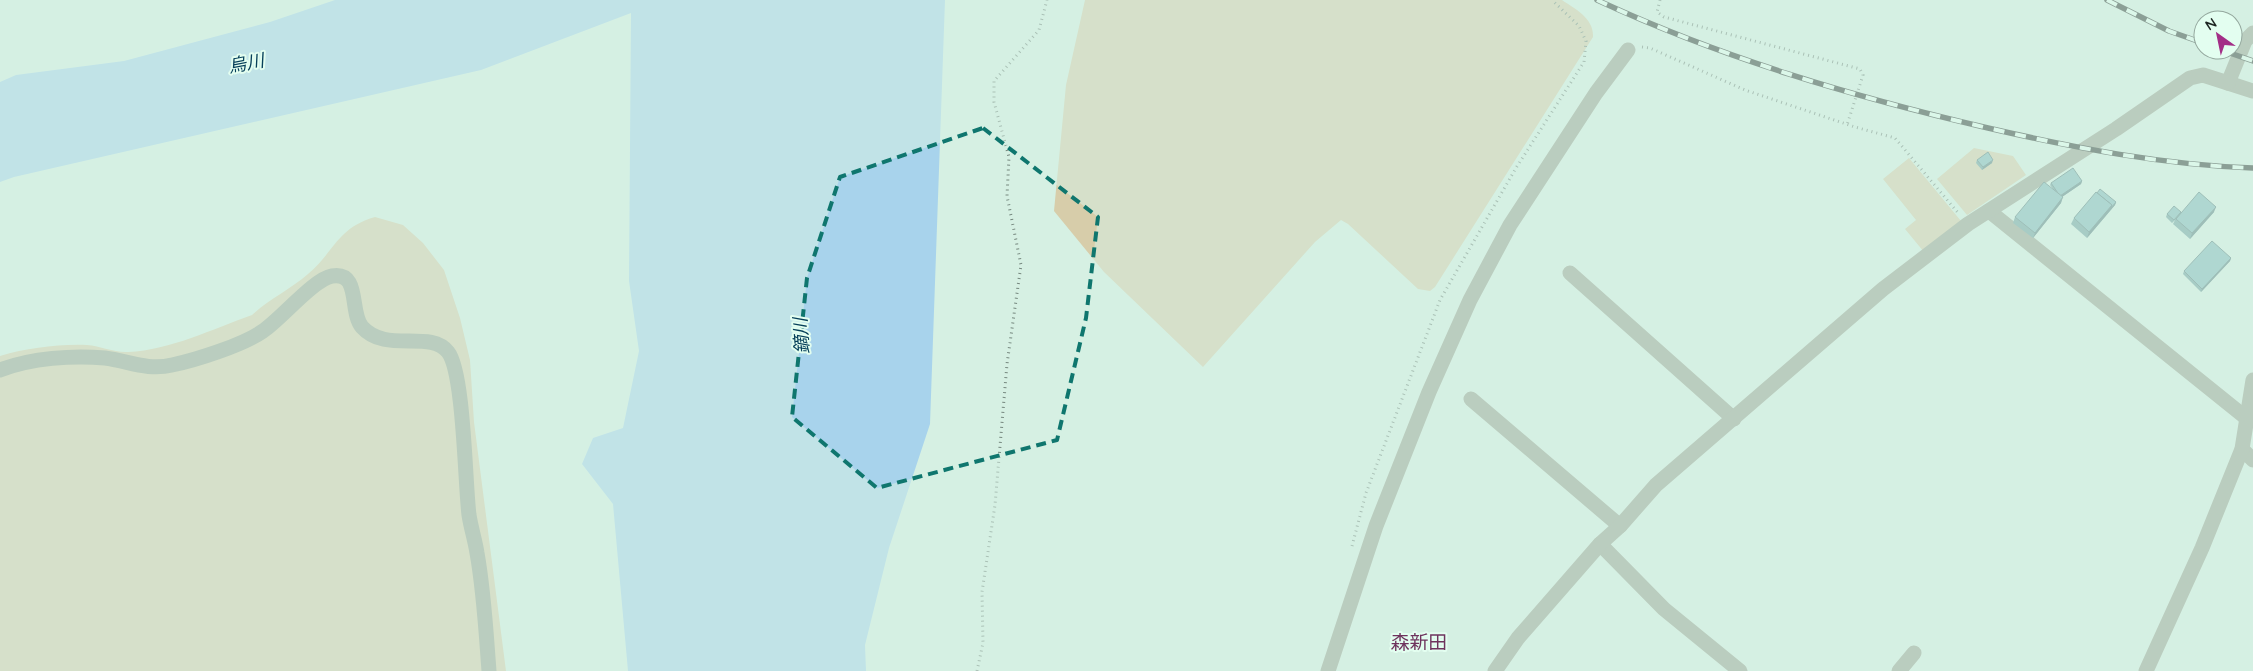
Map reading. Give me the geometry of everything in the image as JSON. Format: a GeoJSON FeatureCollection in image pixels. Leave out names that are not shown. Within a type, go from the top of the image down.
{"type":"FeatureCollection","features":[{"type":"Feature","properties":{"kind":"street"},"geometry":{"type":"LineString","coordinates":[[2228,83],[2245,41],[2253,33]]}},
{"type":"Feature","properties":{"kind":"street"},"geometry":{"type":"LineString","coordinates":[[1328,671],[1376,526],[1429,392],[1470,300],[1510,225],[1596,93],[1628,50]]}},
{"type":"Feature","properties":{"kind":"street"},"geometry":{"type":"LineString","coordinates":[[1495,671],[1518,638],[1600,544],[1620,526],[1656,485],[1883,289],[1968,224],[2116,129],[2190,78],[2203,75],[2253,91]]}},
{"type":"Feature","properties":{"kind":"street"},"geometry":{"type":"LineString","coordinates":[[1989,211],[2245,417]]}},
{"type":"Feature","properties":{"kind":"street"},"geometry":{"type":"LineString","coordinates":[[1570,274],[1734,419]]}},
{"type":"Feature","properties":{"kind":"street"},"geometry":{"type":"LineString","coordinates":[[0,370],[36,362],[87,358],[122,361],[153,368],[172,365],[243,341],[260,333],[281,318],[320,281],[338,275],[347,279],[352,284],[358,321],[369,333],[385,341],[435,343],[447,350],[454,363],[459,394],[470,515],[484,610],[489,671]]}},
{"type":"Feature","properties":{"kind":"street"},"geometry":{"type":"LineString","coordinates":[[2146,671],[2202,548],[2242,449],[2245,417],[2253,380]]}},
{"type":"Feature","properties":{"kind":"street"},"geometry":{"type":"LineString","coordinates":[[1471,399],[1620,526]]}},
{"type":"Feature","properties":{"kind":"street"},"geometry":{"type":"LineString","coordinates":[[2242,449],[2253,460]]}},
{"type":"Feature","properties":{"kind":"street"},"geometry":{"type":"LineString","coordinates":[[1600,544],[1664,608],[1740,671]]}},
{"type":"Feature","properties":{"kind":"street"},"geometry":{"type":"LineString","coordinates":[[1899,671],[1914,653]]}},
{"type":"Feature","properties":{"kind":"path"},"geometry":{"type":"LineString","coordinates":[[977,671],[984,643],[982,592],[996,505],[1007,364],[1021,265],[1007,196],[1009,157],[994,102],[994,81],[1039,30],[1047,0]]}},
{"type":"Feature","properties":{"kind":"path"},"geometry":{"type":"LineString","coordinates":[[1351,549],[1366,493],[1440,300],[1516,168],[1584,62],[1586,41],[1578,26],[1552,0]]}},
{"type":"Feature","properties":{"kind":"path"},"geometry":{"type":"LineString","coordinates":[[1660,0],[1657,12],[1664,17],[1860,68],[1863,75],[1847,125]]}},
{"type":"Feature","properties":{"kind":"path"},"geometry":{"type":"LineString","coordinates":[[1628,50],[1637,46],[1650,48],[1746,90],[1847,125],[1895,138],[1968,224]]}},
{"type":"Feature","properties":{"kind":"highlighted area"},"geometry":{"type":"Polygon","coordinates":[[[983,128],[1098,217],[1086,318],[1057,440],[877,488],[792,417],[807,278],[840,177],[983,128]]]}},
{"type":"Feature","properties":{"kind":"shaded area"},"geometry":{"type":"Polygon","coordinates":[[[1085,0],[1562,0],[1587,19],[1593,37],[1435,287],[1430,291],[1418,289],[1348,224],[1341,220],[1315,242],[1203,367],[1104,272],[1054,211],[1066,85],[1085,0]]]}},
{"type":"Feature","properties":{"kind":"shaded area"},"geometry":{"type":"Polygon","coordinates":[[[1974,148],[2013,156],[2026,175],[1967,215],[1937,179],[1974,148]]]}},
{"type":"Feature","properties":{"kind":"shaded area"},"geometry":{"type":"Polygon","coordinates":[[[1909,158],[1961,221],[1924,252],[1905,229],[1916,220],[1883,179],[1909,158]]]}},
{"type":"Feature","properties":{"kind":"shaded area"},"geometry":{"type":"Polygon","coordinates":[[[375,217],[403,225],[423,243],[444,270],[460,318],[470,360],[474,422],[506,671],[0,671],[0,356],[32,349],[65,345],[87,345],[123,352],[144,350],[176,343],[207,332],[252,315],[308,274],[352,227],[375,217]]]}},
{"type":"Feature","properties":{"kind":"water"},"geometry":{"type":"Polygon","coordinates":[[[335,0],[945,0],[930,424],[889,548],[865,645],[866,671],[628,671],[613,504],[582,464],[593,438],[623,428],[639,351],[629,281],[631,13],[481,70],[14,177],[0,182],[0,82],[16,75],[124,61],[270,22],[335,0]]]}},
{"type":"Feature","properties":{"kind":"building"},"geometry":{"type":"Polygon","coordinates":[[[1988,152],[1993,160],[1983,167],[1977,160],[1988,152]]]}},
{"type":"Feature","properties":{"kind":"building"},"geometry":{"type":"Polygon","coordinates":[[[2073,168],[2082,181],[2060,196],[2051,183],[2073,168]]]}},
{"type":"Feature","properties":{"kind":"building"},"geometry":{"type":"Polygon","coordinates":[[[2044,182],[2063,197],[2035,233],[2015,217],[2044,182]]]}},
{"type":"Feature","properties":{"kind":"building"},"geometry":{"type":"Polygon","coordinates":[[[2100,189],[2116,202],[2111,208],[2112,205],[2097,193],[2100,189]]]}},
{"type":"Feature","properties":{"kind":"building"},"geometry":{"type":"Polygon","coordinates":[[[2096,192],[2112,205],[2089,232],[2074,218],[2096,192]]]}},
{"type":"Feature","properties":{"kind":"building"},"geometry":{"type":"Polygon","coordinates":[[[2199,192],[2216,207],[2192,233],[2176,219],[2199,192]]]}},
{"type":"Feature","properties":{"kind":"building"},"geometry":{"type":"Polygon","coordinates":[[[2174,206],[2181,212],[2174,220],[2167,214],[2174,206]]]}},
{"type":"Feature","properties":{"kind":"building"},"geometry":{"type":"Polygon","coordinates":[[[2212,241],[2231,258],[2202,289],[2184,271],[2212,241]]]}},
{"type":"Feature","properties":{"kind":"railway"},"geometry":{"type":"LineString","coordinates":[[1597,0],[1644,21],[1740,58],[1838,89],[1938,116],[2087,149],[2186,163],[2253,168]]}},
{"type":"Feature","properties":{"kind":"railway"},"geometry":{"type":"LineString","coordinates":[[2107,0],[2169,31],[2193,39]]}},
{"type":"Feature","properties":{"kind":"railway"},"geometry":{"type":"LineString","coordinates":[[2243,58],[2253,61]]}},
{"type":"Feature","properties":{"kind":"district","name":"森新田"},"geometry":{"type":"Point","coordinates":[1419,642]}},
{"type":"Feature","properties":{"kind":"water label","name":"烏川"},"geometry":{"type":"Point","coordinates":[246,63]}},
{"type":"Feature","properties":{"kind":"water label","name":"鏑川"},"geometry":{"type":"Point","coordinates":[801,336]}}]}
